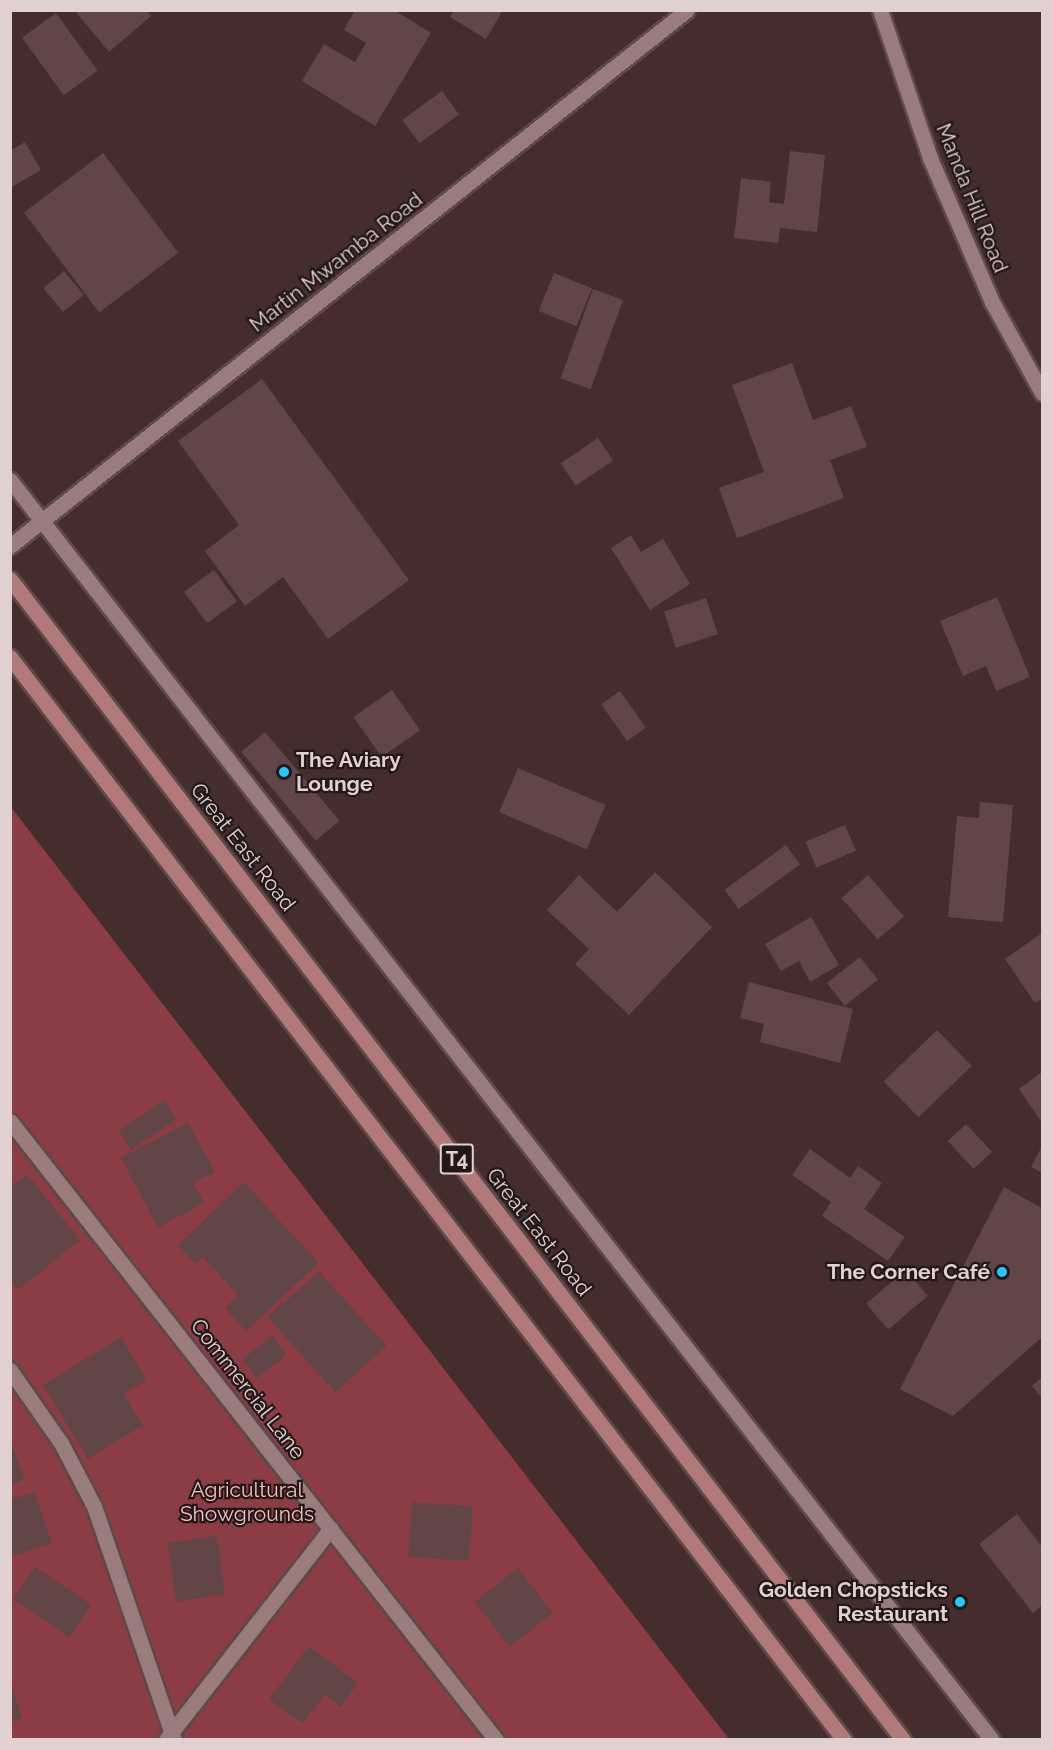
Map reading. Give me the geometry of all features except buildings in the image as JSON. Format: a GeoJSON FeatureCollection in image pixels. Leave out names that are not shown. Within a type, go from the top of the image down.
{"type":"FeatureCollection","features":[{"type":"Feature","properties":{"kind":"main road","name":"Great East Road"},"geometry":{"type":"LineString","coordinates":[[10,579],[903,1740]]}},
{"type":"Feature","properties":{"kind":"main road","name":"T4"},"geometry":{"type":"LineString","coordinates":[[10,657],[844,1740]]}},
{"type":"Feature","properties":{"kind":"street","name":"Martin Mwamba Road"},"geometry":{"type":"LineString","coordinates":[[10,546],[687,10]]}},
{"type":"Feature","properties":{"kind":"street","name":"Manda Hill Road"},"geometry":{"type":"LineString","coordinates":[[880,10],[930,158],[992,302],[1042,393]]}},
{"type":"Feature","properties":{"kind":"street"},"geometry":{"type":"LineString","coordinates":[[10,480],[992,1740]]}},
{"type":"Feature","properties":{"kind":"street","name":"Commercial Lane"},"geometry":{"type":"LineString","coordinates":[[10,1121],[331,1528],[492,1738]]}},
{"type":"Feature","properties":{"kind":"street"},"geometry":{"type":"LineString","coordinates":[[12,1375],[61,1443],[94,1506],[171,1738]]}},
{"type":"Feature","properties":{"kind":"street"},"geometry":{"type":"LineString","coordinates":[[171,1738],[331,1528]]}},
{"type":"Feature","properties":{"kind":"green space","name":"Agricultural Showgrounds"},"geometry":{"type":"Polygon","coordinates":[[[11,807],[729,1739],[11,1739],[11,807]]]}},
{"type":"Feature","properties":{"kind":"place","name":"The Aviary Lounge"},"geometry":{"type":"Point","coordinates":[284,772]}},
{"type":"Feature","properties":{"kind":"place","name":"The Corner Café"},"geometry":{"type":"Point","coordinates":[1002,1272]}},
{"type":"Feature","properties":{"kind":"place","name":"Golden Chopsticks Restaurant"},"geometry":{"type":"Point","coordinates":[960,1602]}}]}
